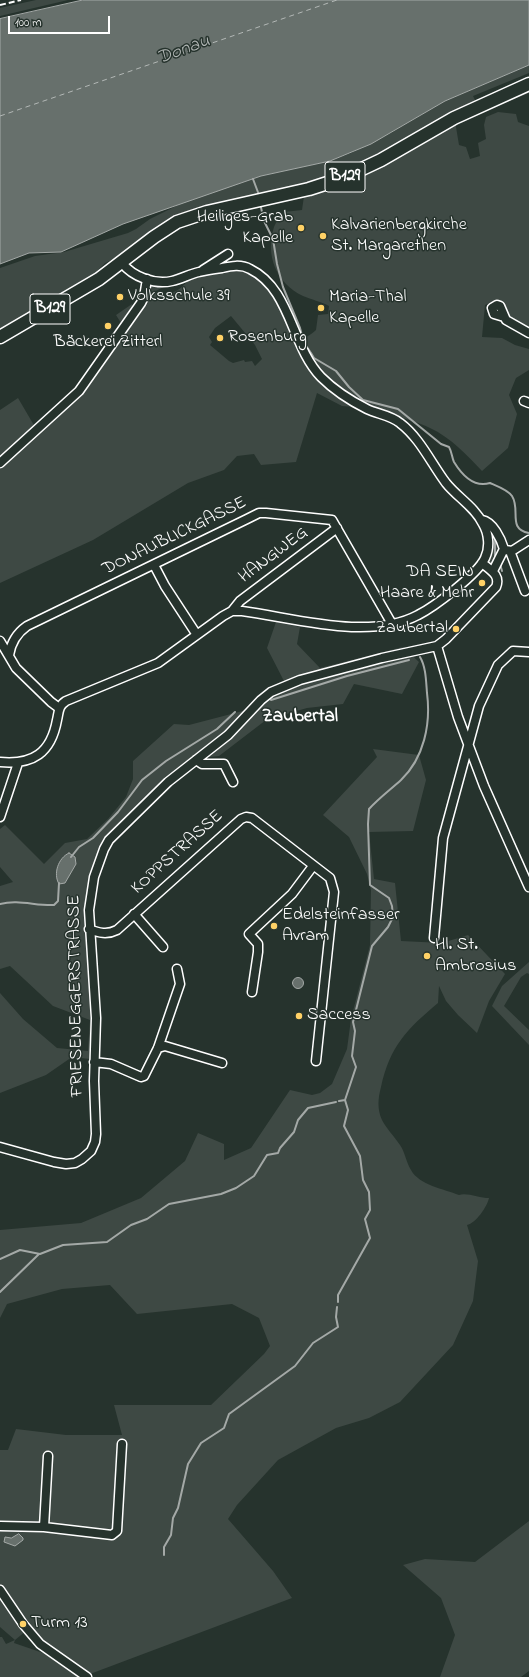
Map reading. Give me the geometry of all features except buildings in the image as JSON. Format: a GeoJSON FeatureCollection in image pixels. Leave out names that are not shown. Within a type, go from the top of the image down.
{"type":"FeatureCollection","features":[{"type":"Feature","properties":{"kind":"main road","name":"B129"},"geometry":{"type":"LineString","coordinates":[[0,337],[99,279],[122,263],[154,237],[183,220],[217,210],[315,187],[351,175],[381,160],[459,116],[529,84]]}},
{"type":"Feature","properties":{"kind":"street"},"geometry":{"type":"LineString","coordinates":[[203,271],[228,254]]}},
{"type":"Feature","properties":{"kind":"street"},"geometry":{"type":"LineString","coordinates":[[122,263],[132,272],[147,279],[157,281],[172,281],[203,271],[241,266],[250,269],[262,277],[279,299],[304,351],[320,376],[362,406],[394,419],[402,424],[430,458],[446,483],[481,520],[486,531],[488,542],[482,563],[457,586],[426,610],[410,619],[392,624],[353,627],[242,611],[232,611]]}},
{"type":"Feature","properties":{"kind":"street"},"geometry":{"type":"LineString","coordinates":[[0,464],[82,386],[141,303],[147,279]]}},
{"type":"Feature","properties":{"kind":"street"},"geometry":{"type":"LineString","coordinates":[[504,316],[514,325],[529,334]]}},
{"type":"Feature","properties":{"kind":"street","name":"DONAUBLICKGASSE"},"geometry":{"type":"LineString","coordinates":[[9,655],[13,641],[22,630],[259,514],[328,518],[332,520],[392,624]]}},
{"type":"Feature","properties":{"kind":"street"},"geometry":{"type":"LineString","coordinates":[[481,520],[486,521],[494,530],[507,550],[525,591]]}},
{"type":"Feature","properties":{"kind":"street","name":"HANGWEG"},"geometry":{"type":"LineString","coordinates":[[60,708],[63,703],[74,697],[158,663],[232,611],[240,601],[338,528]]}},
{"type":"Feature","properties":{"kind":"street"},"geometry":{"type":"LineString","coordinates":[[493,572],[507,550],[529,540]]}},
{"type":"Feature","properties":{"kind":"street"},"geometry":{"type":"LineString","coordinates":[[482,563],[493,572],[498,580],[496,587],[451,634],[437,646],[446,679],[486,793],[521,873],[529,887]]}},
{"type":"Feature","properties":{"kind":"street"},"geometry":{"type":"LineString","coordinates":[[154,565],[173,599],[197,635]]}},
{"type":"Feature","properties":{"kind":"street"},"geometry":{"type":"LineString","coordinates":[[0,641],[19,671],[51,702],[60,708],[50,744],[34,758],[18,763],[0,762]]}},
{"type":"Feature","properties":{"kind":"street","name":"FRIESENEGGERSTRASSE"},"geometry":{"type":"LineString","coordinates":[[0,1146],[58,1163],[75,1163],[85,1156],[93,1147],[96,1138],[94,1062],[96,1014],[89,929],[89,910],[91,888],[105,845],[154,796],[196,760],[222,741],[241,724],[263,698],[280,687],[382,658],[437,646]]}},
{"type":"Feature","properties":{"kind":"street"},"geometry":{"type":"LineString","coordinates":[[434,938],[442,838],[482,698],[498,665],[513,651],[529,652]]}},
{"type":"Feature","properties":{"kind":"street"},"geometry":{"type":"LineString","coordinates":[[196,760],[199,763],[206,764],[224,764],[233,782]]}},
{"type":"Feature","properties":{"kind":"street"},"geometry":{"type":"LineString","coordinates":[[0,817],[18,763]]}},
{"type":"Feature","properties":{"kind":"street","name":"KOPPSTRASSE"},"geometry":{"type":"LineString","coordinates":[[89,929],[99,933],[113,932],[176,878],[223,833],[240,819],[246,817],[252,818],[330,878],[334,892],[316,1062]]}},
{"type":"Feature","properties":{"kind":"street"},"geometry":{"type":"LineString","coordinates":[[252,992],[258,944],[249,934],[292,894],[313,866]]}},
{"type":"Feature","properties":{"kind":"street"},"geometry":{"type":"LineString","coordinates":[[134,914],[163,947]]}},
{"type":"Feature","properties":{"kind":"street"},"geometry":{"type":"LineString","coordinates":[[94,1062],[111,1064],[142,1077],[145,1075],[158,1048],[180,984],[177,969]]}},
{"type":"Feature","properties":{"kind":"street"},"geometry":{"type":"LineString","coordinates":[[158,1048],[165,1046],[222,1063]]}},
{"type":"Feature","properties":{"kind":"street"},"geometry":{"type":"LineString","coordinates":[[0,1526],[44,1527],[112,1535],[118,1532],[122,1444]]}},
{"type":"Feature","properties":{"kind":"street"},"geometry":{"type":"LineString","coordinates":[[44,1527],[48,1456]]}},
{"type":"Feature","properties":{"kind":"street"},"geometry":{"type":"LineString","coordinates":[[0,1590],[23,1624],[40,1644],[87,1677]]}},
{"type":"Feature","properties":{"kind":"shaded area"},"geometry":{"type":"Polygon","coordinates":[[[36,0],[68,0],[0,16],[0,8],[36,0]]]}},
{"type":"Feature","properties":{"kind":"shaded area"},"geometry":{"type":"Polygon","coordinates":[[[529,65],[529,73],[473,96],[476,102],[363,165],[323,181],[230,200],[193,211],[130,251],[105,263],[95,273],[0,329],[0,268],[35,256],[64,252],[128,233],[150,219],[186,201],[261,176],[330,161],[351,153],[389,134],[445,101],[529,65]]]}},
{"type":"Feature","properties":{"kind":"shaded area"},"geometry":{"type":"Polygon","coordinates":[[[529,87],[529,93],[494,107],[496,102],[529,87]]]}},
{"type":"Feature","properties":{"kind":"shaded area"},"geometry":{"type":"Polygon","coordinates":[[[498,112],[516,114],[518,122],[529,126],[529,330],[508,316],[504,302],[497,300],[485,305],[482,337],[502,338],[515,345],[529,349],[529,370],[516,378],[509,395],[517,414],[508,448],[482,471],[465,453],[445,436],[430,428],[384,412],[359,399],[354,407],[342,406],[317,393],[296,462],[261,465],[254,454],[237,456],[224,470],[188,483],[93,540],[0,583],[0,469],[8,463],[14,454],[77,399],[144,302],[157,292],[160,298],[176,291],[190,278],[222,270],[242,270],[261,280],[268,288],[280,308],[294,337],[304,338],[309,336],[316,330],[318,315],[328,314],[329,306],[303,296],[294,290],[286,284],[275,267],[271,248],[272,237],[274,227],[284,212],[302,210],[304,196],[358,178],[411,149],[455,121],[459,145],[466,147],[470,159],[480,156],[478,143],[486,139],[484,125],[486,117],[498,112]],[[231,316],[215,328],[209,337],[212,342],[210,345],[233,363],[244,360],[245,362],[252,361],[255,366],[262,359],[255,345],[231,316]]]}},
{"type":"Feature","properties":{"kind":"shaded area"},"geometry":{"type":"Polygon","coordinates":[[[151,285],[168,285],[147,295],[148,287],[151,285]]]}},
{"type":"Feature","properties":{"kind":"shaded area"},"geometry":{"type":"Polygon","coordinates":[[[132,304],[133,306],[121,323],[116,315],[132,304]]]}},
{"type":"Feature","properties":{"kind":"shaded area"},"geometry":{"type":"Polygon","coordinates":[[[18,398],[35,427],[0,461],[0,410],[18,398]]]}},
{"type":"Feature","properties":{"kind":"shaded area"},"geometry":{"type":"Polygon","coordinates":[[[490,528],[499,547],[494,568],[487,562],[490,528]]]}},
{"type":"Feature","properties":{"kind":"shaded area"},"geometry":{"type":"Polygon","coordinates":[[[276,622],[300,627],[297,644],[320,668],[403,647],[419,662],[402,694],[354,684],[343,704],[307,708],[266,720],[219,756],[189,759],[165,777],[108,836],[93,872],[90,1059],[72,1057],[46,1075],[0,1093],[0,993],[23,1019],[57,1048],[88,1051],[90,1020],[53,1006],[10,966],[0,969],[0,886],[13,882],[0,867],[0,829],[5,825],[44,864],[65,843],[87,839],[108,819],[126,797],[133,779],[133,761],[174,724],[189,725],[258,707],[285,683],[267,648],[276,622]]]}},
{"type":"Feature","properties":{"kind":"shaded area"},"geometry":{"type":"Polygon","coordinates":[[[373,749],[419,755],[426,780],[413,831],[369,832],[374,879],[395,883],[401,941],[442,943],[468,935],[505,974],[489,1001],[477,1033],[446,1001],[439,986],[438,1003],[417,1021],[401,1039],[389,1060],[379,1099],[379,1112],[382,1120],[402,1148],[409,1167],[415,1175],[426,1183],[459,1195],[465,1194],[489,1198],[481,1214],[467,1225],[478,1261],[473,1301],[453,1345],[400,1402],[369,1418],[336,1428],[278,1460],[237,1505],[228,1519],[273,1571],[292,1598],[90,1674],[40,1641],[0,1585],[0,1450],[8,1450],[16,1429],[66,1435],[122,1435],[114,1405],[211,1405],[264,1354],[270,1346],[259,1318],[232,1304],[137,1314],[110,1285],[62,1289],[7,1304],[0,1318],[0,1230],[81,1223],[141,1198],[185,1161],[198,1133],[224,1144],[224,1160],[251,1148],[290,1090],[312,1095],[320,1093],[332,1084],[347,1049],[351,1019],[370,945],[371,890],[367,874],[349,837],[323,815],[377,757],[373,749]]]}},
{"type":"Feature","properties":{"kind":"shaded area"},"geometry":{"type":"Polygon","coordinates":[[[529,962],[529,974],[527,973],[521,977],[504,1006],[529,1030],[529,1045],[492,1006],[502,986],[529,962]]]}},
{"type":"Feature","properties":{"kind":"shaded area"},"geometry":{"type":"Polygon","coordinates":[[[529,1521],[529,1671],[521,1677],[440,1677],[455,1635],[441,1598],[403,1565],[425,1559],[475,1562],[529,1521]]]}},
{"type":"Feature","properties":{"kind":"shaded area"},"geometry":{"type":"Polygon","coordinates":[[[0,1595],[26,1631],[15,1640],[0,1627],[0,1595]]]}},
{"type":"Feature","properties":{"kind":"shaded area"},"geometry":{"type":"Polygon","coordinates":[[[0,1637],[2,1637],[6,1644],[15,1640],[14,1643],[49,1655],[83,1677],[0,1677],[0,1637]]]}},
{"type":"Feature","properties":{"kind":"water","name":"Donau"},"geometry":{"type":"Polygon","coordinates":[[[83,0],[529,0],[529,65],[445,101],[371,144],[330,161],[261,176],[123,224],[61,252],[29,253],[0,264],[0,19],[83,0]]]}},
{"type":"Feature","properties":{"kind":"water"},"geometry":{"type":"Polygon","coordinates":[[[69,853],[75,857],[76,864],[65,883],[59,884],[56,876],[59,862],[69,853]]]}},
{"type":"Feature","properties":{"kind":"water"},"geometry":{"type":"Polygon","coordinates":[[[298,977],[302,979],[304,983],[302,987],[298,989],[294,987],[292,983],[294,979],[298,977]]]}},
{"type":"Feature","properties":{"kind":"water"},"geometry":{"type":"Polygon","coordinates":[[[19,1534],[23,1540],[15,1546],[4,1542],[5,1537],[11,1538],[19,1534]]]}},
{"type":"Feature","properties":{"kind":"waterway"},"geometry":{"type":"LineString","coordinates":[[253,179],[259,195]]}},
{"type":"Feature","properties":{"kind":"waterway"},"geometry":{"type":"LineString","coordinates":[[260,203],[264,221],[273,239],[283,287],[300,328],[304,343],[314,358],[336,371],[349,387],[363,400],[398,409],[441,444],[449,447],[454,462],[469,479],[479,484],[490,483],[508,492],[514,501],[516,523],[518,528],[529,533]]}},
{"type":"Feature","properties":{"kind":"waterway"},"geometry":{"type":"LineString","coordinates":[[495,537],[495,556]]}},
{"type":"Feature","properties":{"kind":"waterway"},"geometry":{"type":"LineString","coordinates":[[500,564],[502,571]]}},
{"type":"Feature","properties":{"kind":"waterway"},"geometry":{"type":"LineString","coordinates":[[338,1302],[338,1295],[370,1238],[365,1219],[370,1210],[369,1192],[363,1180],[360,1156],[344,1126],[348,1110],[345,1100],[356,1067],[352,1056],[355,1031],[353,1022],[372,946],[388,927],[393,917],[392,906],[389,898],[370,885],[369,809],[409,771],[424,740],[427,728],[428,705],[425,674],[420,657]]}},
{"type":"Feature","properties":{"kind":"waterway"},"geometry":{"type":"LineString","coordinates":[[271,700],[347,676],[409,660]]}},
{"type":"Feature","properties":{"kind":"waterway"},"geometry":{"type":"LineString","coordinates":[[71,857],[79,847],[93,838],[118,812],[142,780],[166,761],[217,729],[235,712]]}},
{"type":"Feature","properties":{"kind":"waterway"},"geometry":{"type":"LineString","coordinates":[[0,904],[20,902],[54,905],[58,901],[59,883]]}},
{"type":"Feature","properties":{"kind":"waterway"},"geometry":{"type":"LineString","coordinates":[[339,1101],[345,1100]]}},
{"type":"Feature","properties":{"kind":"waterway"},"geometry":{"type":"LineString","coordinates":[[0,1259],[20,1250],[40,1254],[63,1245],[107,1242],[131,1225],[147,1219],[169,1204],[221,1194],[236,1188],[254,1176],[267,1155],[278,1153],[280,1148],[294,1132],[298,1120],[308,1108],[336,1102]]}},
{"type":"Feature","properties":{"kind":"waterway"},"geometry":{"type":"LineString","coordinates":[[0,1292],[39,1254]]}},
{"type":"Feature","properties":{"kind":"waterway"},"geometry":{"type":"LineString","coordinates":[[164,1555],[164,1547],[171,1535],[173,1518],[178,1508],[188,1464],[201,1443],[224,1428],[229,1414],[295,1366],[313,1343],[338,1327],[336,1317],[337,1307]]}},
{"type":"Feature","properties":{"kind":"ferry route"},"geometry":{"type":"LineString","coordinates":[[0,116],[337,0]]}},
{"type":"Feature","properties":{"kind":"railway"},"geometry":{"type":"LineString","coordinates":[[0,5],[21,0]]}},
{"type":"Feature","properties":{"kind":"place","name":"Heiliges-Grab Kapelle"},"geometry":{"type":"Point","coordinates":[301,228]}},
{"type":"Feature","properties":{"kind":"place","name":"Kalvarienbergkirche St. Margarethen"},"geometry":{"type":"Point","coordinates":[323,236]}},
{"type":"Feature","properties":{"kind":"place","name":"Volksschule 39"},"geometry":{"type":"Point","coordinates":[120,297]}},
{"type":"Feature","properties":{"kind":"place","name":"Maria-Thal Kapelle"},"geometry":{"type":"Point","coordinates":[321,308]}},
{"type":"Feature","properties":{"kind":"place","name":"Bäckerei Zitterl"},"geometry":{"type":"Point","coordinates":[108,326]}},
{"type":"Feature","properties":{"kind":"place","name":"Rosenburg"},"geometry":{"type":"Point","coordinates":[220,338]}},
{"type":"Feature","properties":{"kind":"place","name":"DA SEIN Haare & Mehr"},"geometry":{"type":"Point","coordinates":[482,583]}},
{"type":"Feature","properties":{"kind":"place","name":"Zaubertal"},"geometry":{"type":"Point","coordinates":[456,629]}},
{"type":"Feature","properties":{"kind":"place","name":"Edelsteinfasser Avram"},"geometry":{"type":"Point","coordinates":[274,926]}},
{"type":"Feature","properties":{"kind":"place","name":"Hl. St. Ambrosius"},"geometry":{"type":"Point","coordinates":[427,956]}},
{"type":"Feature","properties":{"kind":"place","name":"Saccess"},"geometry":{"type":"Point","coordinates":[299,1016]}},
{"type":"Feature","properties":{"kind":"place","name":"Turm 13"},"geometry":{"type":"Point","coordinates":[23,1624]}},
{"type":"Feature","properties":{"kind":"district","name":"Zaubertal"},"geometry":{"type":"Point","coordinates":[300,718]}}]}
